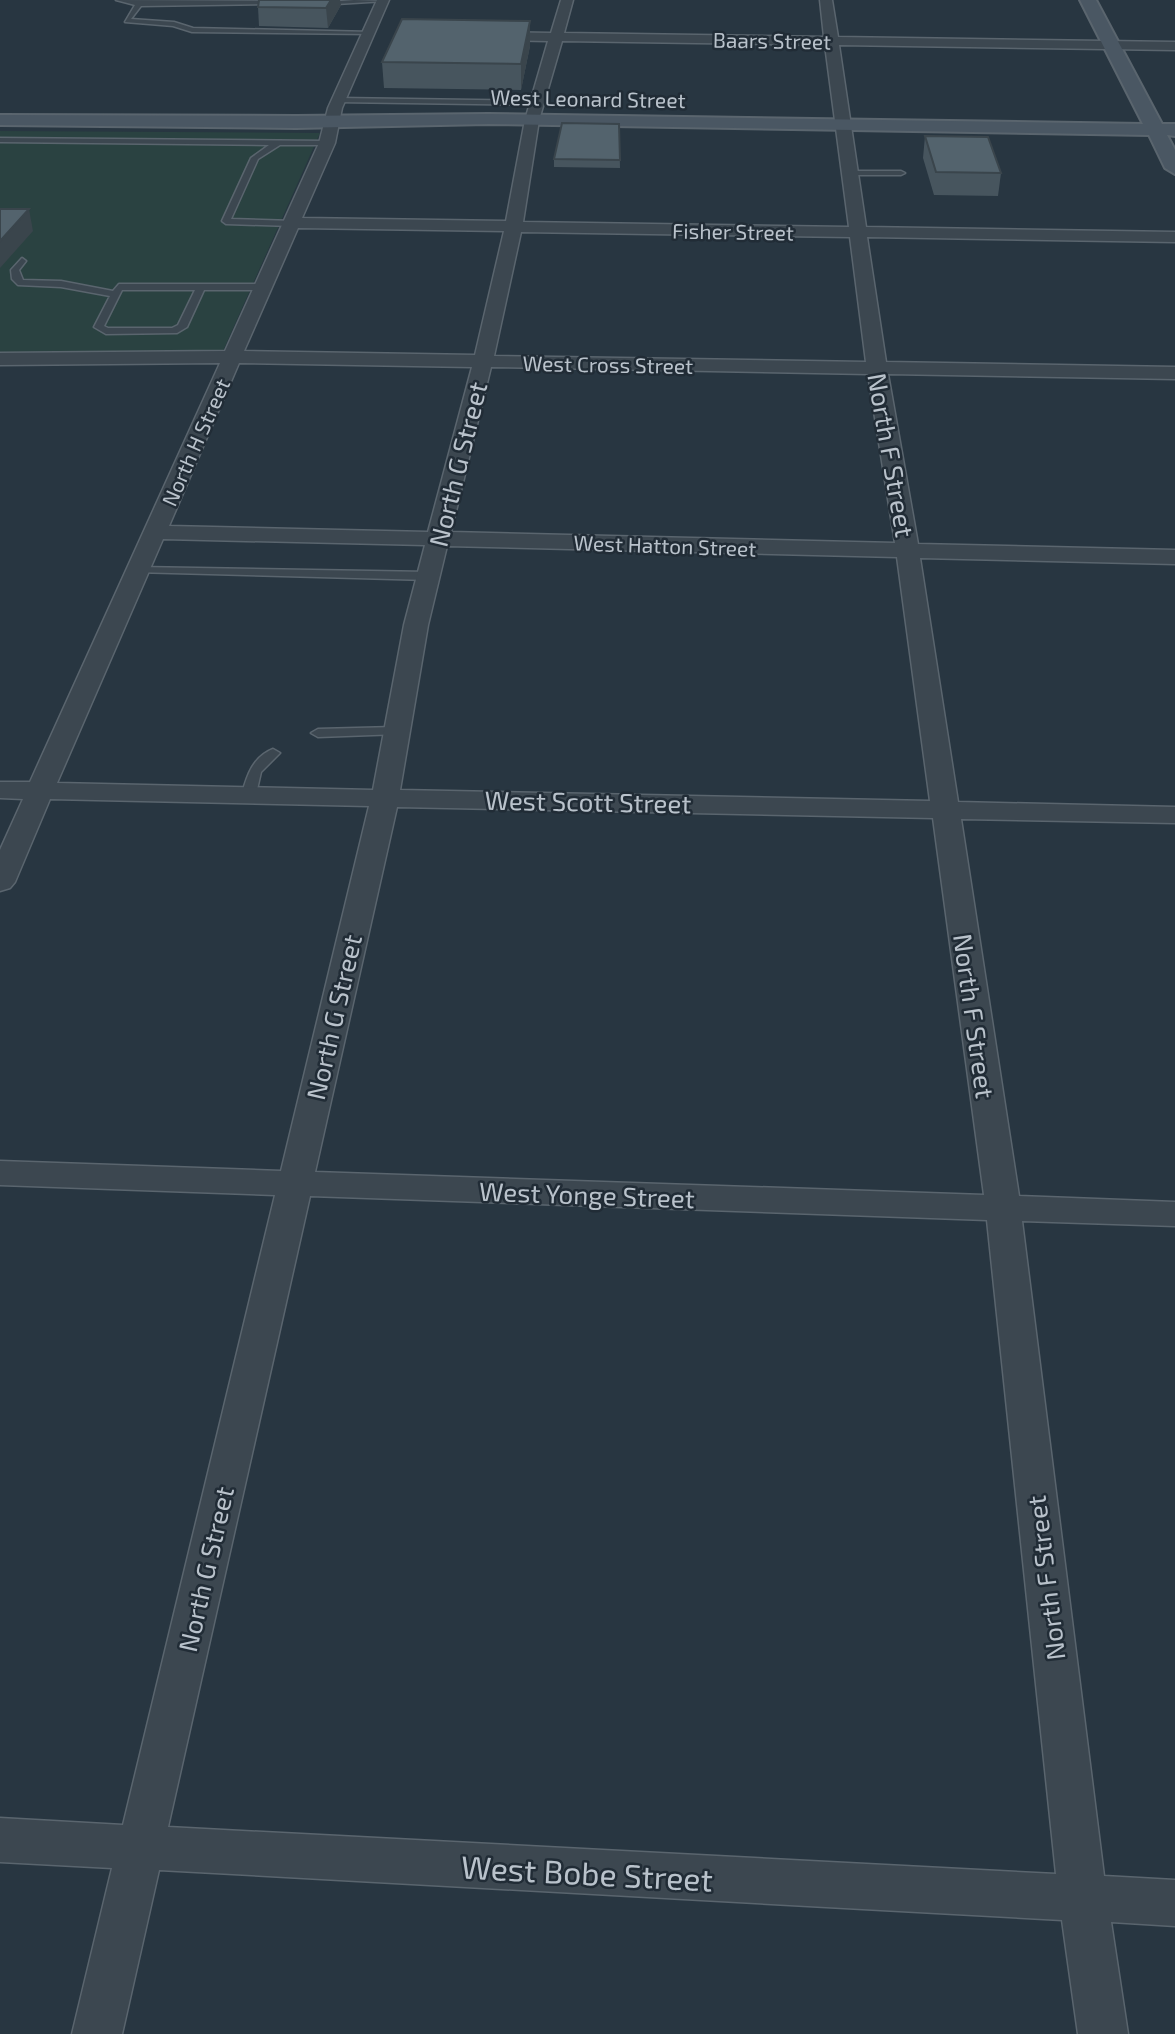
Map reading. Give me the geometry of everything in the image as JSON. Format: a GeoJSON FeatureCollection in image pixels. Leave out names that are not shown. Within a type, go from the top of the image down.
{"type":"FeatureCollection","features":[{"type":"Feature","properties":{"kind":"street","name":"North G Street"},"geometry":{"type":"LineString","coordinates":[[97,2034],[385,797],[395,731],[429,576],[483,361],[513,228],[535,112],[559,37],[567,0]]}},
{"type":"Feature","properties":{"kind":"street","name":"North F Street"},"geometry":{"type":"LineString","coordinates":[[826,0],[877,369],[908,552],[1003,1209],[1083,1899],[1103,2034]]}},
{"type":"Feature","properties":{"kind":"street"},"geometry":{"type":"LineString","coordinates":[[1088,0],[1112,45],[1165,130],[1175,168]]}},
{"type":"Feature","properties":{"kind":"street","name":"North H Street"},"geometry":{"type":"LineString","coordinates":[[0,882],[327,143],[339,100],[374,34],[383,1]]}},
{"type":"Feature","properties":{"kind":"street","name":"Baars Street"},"geometry":{"type":"LineString","coordinates":[[477,36],[1175,46]]}},
{"type":"Feature","properties":{"kind":"street","name":"West Leonard Street"},"geometry":{"type":"LineString","coordinates":[[0,120],[332,122],[535,112],[842,124],[1165,130]]}},
{"type":"Feature","properties":{"kind":"street","name":"Fisher Street"},"geometry":{"type":"LineString","coordinates":[[291,223],[1175,237]]}},
{"type":"Feature","properties":{"kind":"street","name":"West Cross Street"},"geometry":{"type":"LineString","coordinates":[[0,359],[233,357],[1175,373]]}},
{"type":"Feature","properties":{"kind":"street","name":"West Hatton Street"},"geometry":{"type":"LineString","coordinates":[[155,532],[1175,557]]}},
{"type":"Feature","properties":{"kind":"street","name":"West Scott Street"},"geometry":{"type":"LineString","coordinates":[[0,790],[1175,816]]}},
{"type":"Feature","properties":{"kind":"street","name":"West Yonge Street"},"geometry":{"type":"LineString","coordinates":[[0,1172],[1175,1214]]}},
{"type":"Feature","properties":{"kind":"street","name":"West Bobe Street"},"geometry":{"type":"LineString","coordinates":[[0,1840],[1175,1903]]}},
{"type":"Feature","properties":{"kind":"lane"},"geometry":{"type":"LineString","coordinates":[[119,0],[139,4],[287,3]]}},
{"type":"Feature","properties":{"kind":"lane"},"geometry":{"type":"LineString","coordinates":[[314,3],[383,1]]}},
{"type":"Feature","properties":{"kind":"lane"},"geometry":{"type":"LineString","coordinates":[[139,4],[127,21],[174,24],[192,30],[374,34]]}},
{"type":"Feature","properties":{"kind":"lane"},"geometry":{"type":"LineString","coordinates":[[339,100],[535,112]]}},
{"type":"Feature","properties":{"kind":"lane"},"geometry":{"type":"LineString","coordinates":[[163,142],[175,122]]}},
{"type":"Feature","properties":{"kind":"lane"},"geometry":{"type":"LineString","coordinates":[[0,140],[327,143]]}},
{"type":"Feature","properties":{"kind":"lane"},"geometry":{"type":"LineString","coordinates":[[278,143],[255,158],[226,221],[291,223]]}},
{"type":"Feature","properties":{"kind":"lane"},"geometry":{"type":"LineString","coordinates":[[849,173],[901,173]]}},
{"type":"Feature","properties":{"kind":"lane"},"geometry":{"type":"LineString","coordinates":[[23,261],[15,270],[16,279],[21,283],[61,284],[116,294]]}},
{"type":"Feature","properties":{"kind":"lane"},"geometry":{"type":"LineString","coordinates":[[201,287],[183,327],[174,331],[106,331],[99,327],[119,287],[201,287],[263,287]]}},
{"type":"Feature","properties":{"kind":"lane"},"geometry":{"type":"LineString","coordinates":[[138,570],[429,576]]}},
{"type":"Feature","properties":{"kind":"lane"},"geometry":{"type":"LineString","coordinates":[[318,733],[395,731]]}},
{"type":"Feature","properties":{"kind":"lane"},"geometry":{"type":"LineString","coordinates":[[249,794],[255,771],[273,753]]}},
{"type":"Feature","properties":{"kind":"green space"},"geometry":{"type":"Polygon","coordinates":[[[0,131],[320,133],[223,351],[0,353],[0,131]]]}},
{"type":"Feature","properties":{"kind":"building"},"geometry":{"type":"Polygon","coordinates":[[[259,0],[331,0],[326,8],[258,7],[259,0]]]}},
{"type":"Feature","properties":{"kind":"building"},"geometry":{"type":"Polygon","coordinates":[[[402,19],[530,21],[521,64],[382,62],[402,19]]]}},
{"type":"Feature","properties":{"kind":"building"},"geometry":{"type":"Polygon","coordinates":[[[562,123],[619,124],[620,160],[554,159],[562,123]]]}},
{"type":"Feature","properties":{"kind":"building"},"geometry":{"type":"Polygon","coordinates":[[[925,136],[988,137],[1001,173],[936,172],[925,136]]]}},
{"type":"Feature","properties":{"kind":"building"},"geometry":{"type":"Polygon","coordinates":[[[0,209],[29,209],[0,241],[0,209]]]}}]}
